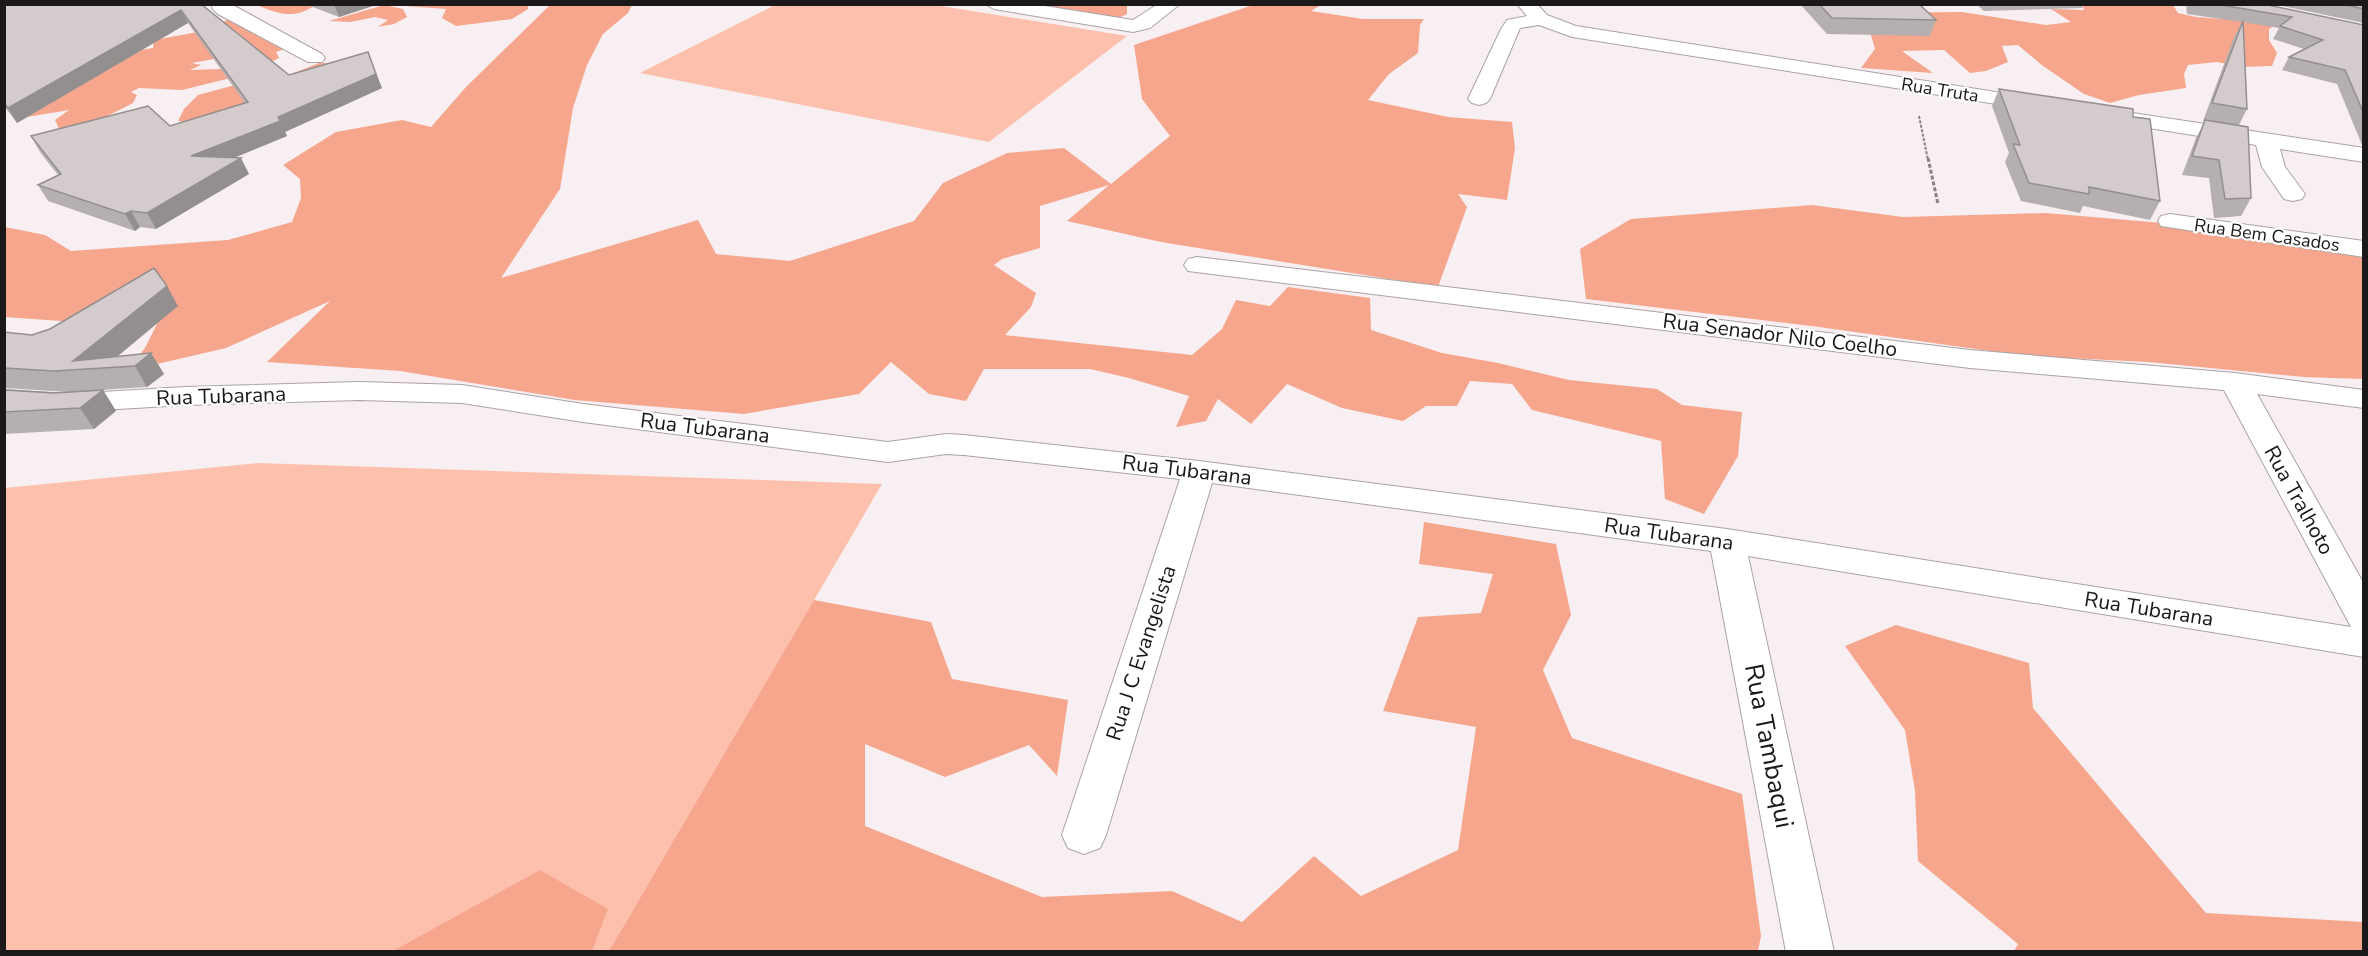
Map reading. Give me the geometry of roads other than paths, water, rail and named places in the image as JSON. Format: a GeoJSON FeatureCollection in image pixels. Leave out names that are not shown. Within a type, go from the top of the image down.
{"type":"FeatureCollection","features":[{"type":"Feature","properties":{"kind":"street"},"geometry":{"type":"LineString","coordinates":[[222,4],[221,8],[224,10],[315,58]]}},
{"type":"Feature","properties":{"kind":"street"},"geometry":{"type":"LineString","coordinates":[[994,4],[1133,26],[1143,24],[1171,4]]}},
{"type":"Feature","properties":{"kind":"street"},"geometry":{"type":"LineString","coordinates":[[1479,99],[1510,28],[1533,12]]}},
{"type":"Feature","properties":{"kind":"street","name":"Rua Truta"},"geometry":{"type":"LineString","coordinates":[[1533,12],[1572,31],[2061,108]]}},
{"type":"Feature","properties":{"kind":"street"},"geometry":{"type":"LineString","coordinates":[[2084,111],[2364,155]]}},
{"type":"Feature","properties":{"kind":"street"},"geometry":{"type":"LineString","coordinates":[[2266,139],[2274,167],[2293,194]]}},
{"type":"Feature","properties":{"kind":"street","name":"Rua Bem Casados"},"geometry":{"type":"LineString","coordinates":[[2169,221],[2364,249]]}},
{"type":"Feature","properties":{"kind":"street","name":"Rua Senador Nilo Coelho"},"geometry":{"type":"LineString","coordinates":[[1197,265],[1970,358],[2235,382],[2364,399]]}},
{"type":"Feature","properties":{"kind":"street","name":"Rua Tralhoto"},"geometry":{"type":"LineString","coordinates":[[2235,382],[2364,618]]}},
{"type":"Feature","properties":{"kind":"street","name":"Rua Tubarana"},"geometry":{"type":"LineString","coordinates":[[4,399],[68,403],[185,396],[359,391],[462,394],[583,413],[888,452],[906,452],[946,444],[964,445],[1199,471],[1727,541],[2364,643]]}},
{"type":"Feature","properties":{"kind":"street","name":"Rua J C Evangelista"},"geometry":{"type":"LineString","coordinates":[[1084,835],[1199,471]]}},
{"type":"Feature","properties":{"kind":"street","name":"Rua Tambaqui"},"geometry":{"type":"LineString","coordinates":[[1727,541],[1810,951]]}}]}
